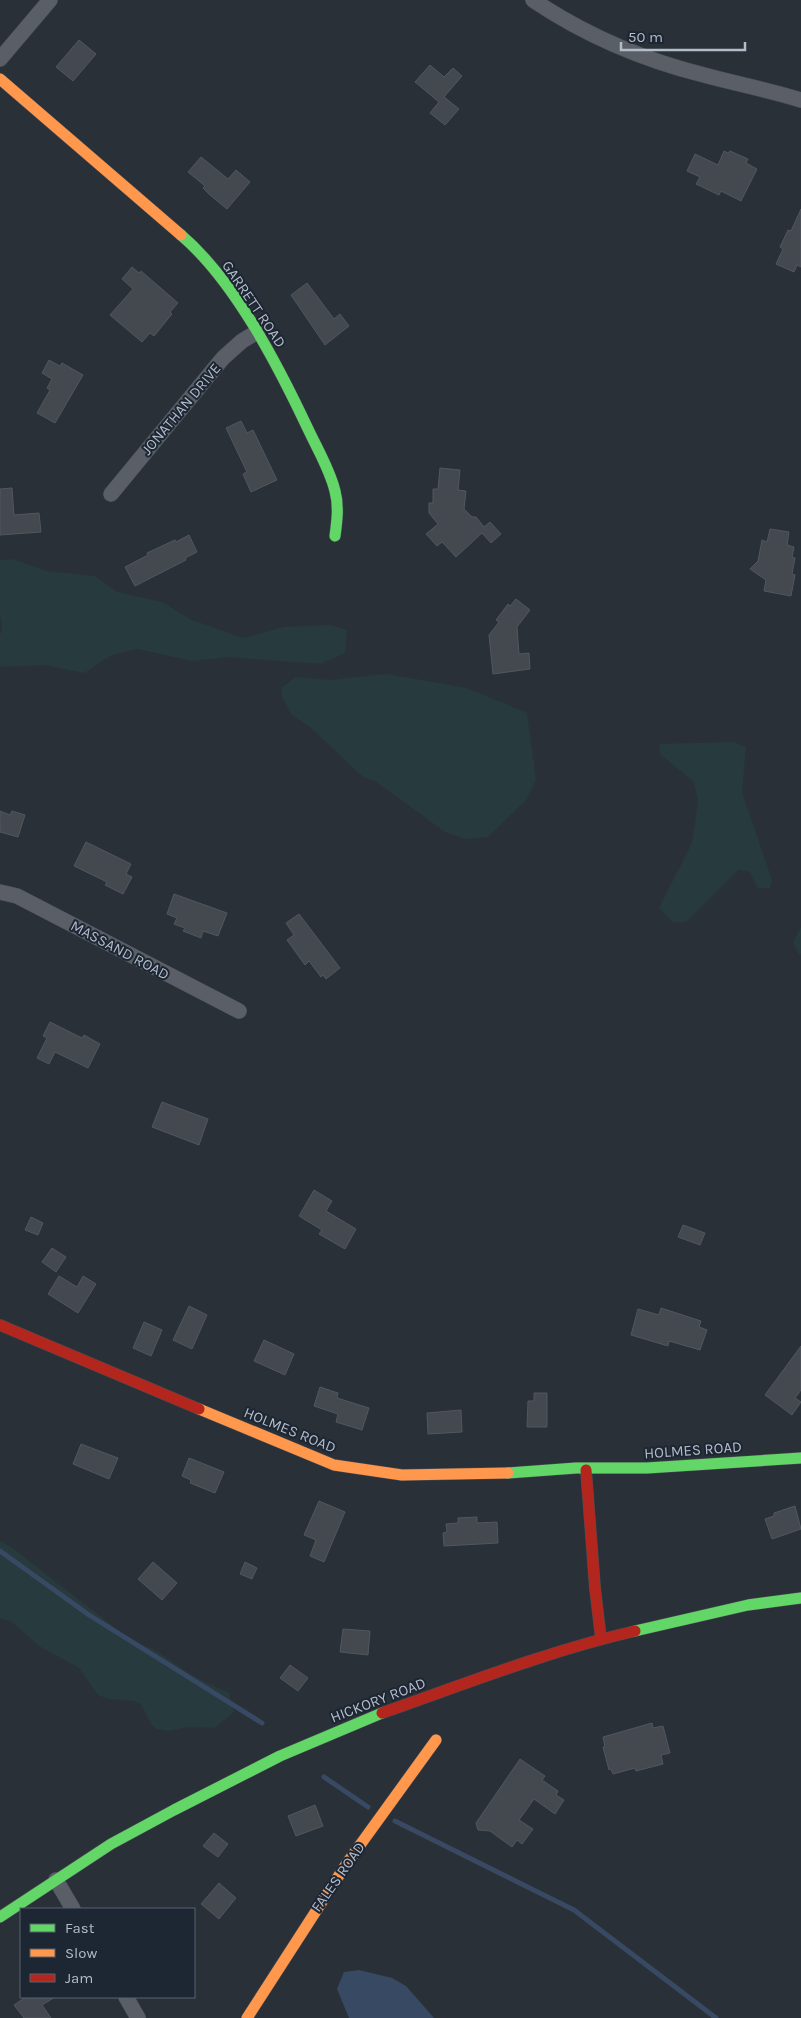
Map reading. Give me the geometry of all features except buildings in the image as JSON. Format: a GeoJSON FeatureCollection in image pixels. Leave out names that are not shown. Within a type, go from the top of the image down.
{"type":"FeatureCollection","features":[{"type":"Feature","properties":{"kind":"street"},"geometry":{"type":"LineString","coordinates":[[0,59],[50,0]]}},
{"type":"Feature","properties":{"kind":"street"},"geometry":{"type":"LineString","coordinates":[[533,0],[585,31],[639,54],[704,75],[801,100]]}},
{"type":"Feature","properties":{"kind":"street","name":"GARRETT ROAD"},"geometry":{"type":"LineString","coordinates":[[0,79],[186,238],[232,292],[276,363],[336,490],[339,504],[335,536]]}},
{"type":"Feature","properties":{"kind":"street","name":"JONATHAN DRIVE"},"geometry":{"type":"LineString","coordinates":[[111,494],[223,358],[242,341],[257,332]]}},
{"type":"Feature","properties":{"kind":"street","name":"MASSAND ROAD"},"geometry":{"type":"LineString","coordinates":[[0,892],[17,896],[239,1012]]}},
{"type":"Feature","properties":{"kind":"street","name":"HOLMES ROAD"},"geometry":{"type":"LineString","coordinates":[[0,1325],[334,1465],[366,1471],[402,1475],[500,1474],[576,1468],[586,1470],[647,1468],[801,1458]]}},
{"type":"Feature","properties":{"kind":"street"},"geometry":{"type":"LineString","coordinates":[[586,1470],[601,1639]]}},
{"type":"Feature","properties":{"kind":"street","name":"HICKORY ROAD"},"geometry":{"type":"LineString","coordinates":[[0,1917],[111,1844],[174,1810],[280,1756],[418,1699],[601,1639],[748,1605],[801,1598]]}},
{"type":"Feature","properties":{"kind":"street","name":"FALES ROAD"},"geometry":{"type":"LineString","coordinates":[[247,2018],[347,1863],[436,1740]]}},
{"type":"Feature","properties":{"kind":"street"},"geometry":{"type":"LineString","coordinates":[[56,1880],[72,1908]]}},
{"type":"Feature","properties":{"kind":"street"},"geometry":{"type":"LineString","coordinates":[[127,1998],[138,2018]]}},
{"type":"Feature","properties":{"kind":"green space"},"geometry":{"type":"Polygon","coordinates":[[[13,559],[46,571],[95,576],[117,592],[162,602],[192,620],[243,638],[284,627],[330,625],[347,630],[345,653],[320,664],[227,657],[192,661],[137,649],[112,655],[84,673],[45,665],[2,667],[0,665],[0,635],[2,628],[0,613],[0,560],[13,559]]]}},
{"type":"Feature","properties":{"kind":"green space"},"geometry":{"type":"Polygon","coordinates":[[[387,674],[467,688],[527,713],[536,780],[526,800],[488,837],[466,839],[445,832],[375,781],[363,777],[310,727],[292,715],[282,697],[282,687],[296,677],[329,680],[387,674]]]}},
{"type":"Feature","properties":{"kind":"green space"},"geometry":{"type":"Polygon","coordinates":[[[733,742],[746,747],[742,792],[772,880],[770,888],[758,888],[750,872],[738,870],[686,922],[673,922],[659,908],[692,843],[698,802],[694,782],[660,754],[659,744],[733,742]]]}},
{"type":"Feature","properties":{"kind":"green space"},"geometry":{"type":"Polygon","coordinates":[[[801,927],[801,955],[798,953],[793,942],[801,927]]]}},
{"type":"Feature","properties":{"kind":"green space"},"geometry":{"type":"Polygon","coordinates":[[[0,1541],[11,1547],[132,1641],[153,1649],[195,1677],[229,1693],[234,1712],[214,1728],[188,1727],[170,1731],[157,1729],[152,1725],[141,1704],[133,1701],[108,1699],[98,1695],[79,1668],[39,1646],[12,1622],[0,1618],[0,1541]]]}},
{"type":"Feature","properties":{"kind":"water"},"geometry":{"type":"Polygon","coordinates":[[[359,1970],[392,1978],[406,1986],[434,2018],[349,2018],[337,1989],[344,1972],[359,1970]]]}},
{"type":"Feature","properties":{"kind":"waterway"},"geometry":{"type":"LineString","coordinates":[[0,1551],[89,1615],[262,1723]]}},
{"type":"Feature","properties":{"kind":"waterway"},"geometry":{"type":"LineString","coordinates":[[324,1777],[368,1807]]}},
{"type":"Feature","properties":{"kind":"waterway"},"geometry":{"type":"LineString","coordinates":[[395,1821],[574,1910],[716,2018]]}},
{"type":"Feature","properties":{"kind":"traffic: fast"},"geometry":{"type":"LineString","coordinates":[[181,235],[220,276],[254,326],[284,380],[324,460],[333,483],[337,508],[335,536]]}},
{"type":"Feature","properties":{"kind":"traffic: fast"},"geometry":{"type":"LineString","coordinates":[[508,1473],[576,1468],[647,1468],[801,1458]]}},
{"type":"Feature","properties":{"kind":"traffic: fast"},"geometry":{"type":"LineString","coordinates":[[635,1631],[748,1605],[801,1598]]}},
{"type":"Feature","properties":{"kind":"traffic: fast"},"geometry":{"type":"LineString","coordinates":[[0,1917],[111,1844],[174,1810],[280,1756],[382,1713]]}},
{"type":"Feature","properties":{"kind":"traffic: slow"},"geometry":{"type":"LineString","coordinates":[[0,79],[181,235]]}},
{"type":"Feature","properties":{"kind":"traffic: slow"},"geometry":{"type":"LineString","coordinates":[[199,1409],[334,1465],[402,1475],[508,1473]]}},
{"type":"Feature","properties":{"kind":"traffic: slow"},"geometry":{"type":"LineString","coordinates":[[247,2018],[347,1863],[436,1740]]}},
{"type":"Feature","properties":{"kind":"traffic: jam"},"geometry":{"type":"LineString","coordinates":[[0,1325],[199,1409]]}},
{"type":"Feature","properties":{"kind":"traffic: jam"},"geometry":{"type":"LineString","coordinates":[[586,1470],[601,1639]]}},
{"type":"Feature","properties":{"kind":"traffic: jam"},"geometry":{"type":"LineString","coordinates":[[382,1713],[539,1658],[635,1631]]}}]}
